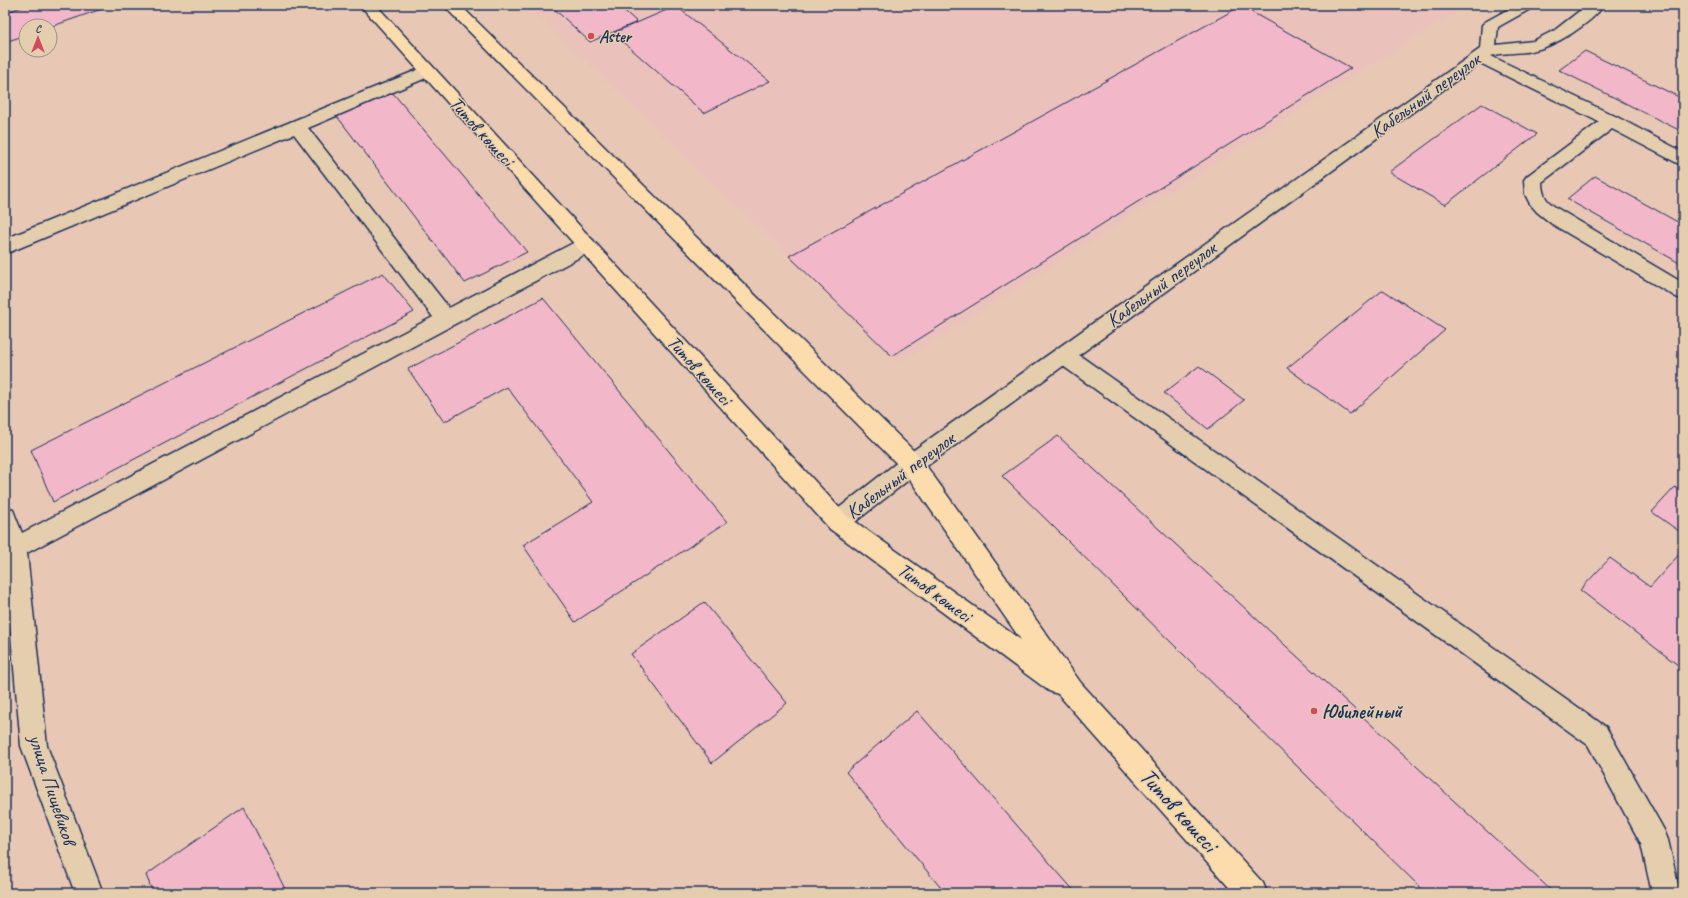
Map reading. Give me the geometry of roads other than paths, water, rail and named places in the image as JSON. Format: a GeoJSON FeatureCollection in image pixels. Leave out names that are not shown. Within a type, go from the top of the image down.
{"type":"FeatureCollection","features":[{"type":"Feature","properties":{"kind":"highway","name":"Титов көшесі"},"geometry":{"type":"LineString","coordinates":[[368,5],[838,522],[1072,692]]}},
{"type":"Feature","properties":{"kind":"highway","name":"Титов көшесі"},"geometry":{"type":"LineString","coordinates":[[451,5],[912,464],[1072,692],[1253,893]]}},
{"type":"Feature","properties":{"kind":"street","name":"Кабельный переулок"},"geometry":{"type":"LineString","coordinates":[[1483,53],[1490,25],[1527,5]]}},
{"type":"Feature","properties":{"kind":"street","name":"Кабельный переулок"},"geometry":{"type":"LineString","coordinates":[[838,522],[912,464],[1483,53],[1539,45],[1585,16],[1596,5]]}},
{"type":"Feature","properties":{"kind":"street"},"geometry":{"type":"LineString","coordinates":[[1483,53],[1683,159]]}},
{"type":"Feature","properties":{"kind":"street"},"geometry":{"type":"LineString","coordinates":[[5,247],[427,71]]}},
{"type":"Feature","properties":{"kind":"street"},"geometry":{"type":"LineString","coordinates":[[1611,121],[1533,180],[1532,190],[1539,205],[1559,219],[1683,292]]}},
{"type":"Feature","properties":{"kind":"street"},"geometry":{"type":"LineString","coordinates":[[297,126],[446,319]]}},
{"type":"Feature","properties":{"kind":"street"},"geometry":{"type":"LineString","coordinates":[[15,548],[586,245]]}},
{"type":"Feature","properties":{"kind":"street"},"geometry":{"type":"LineString","coordinates":[[1063,355],[1597,736],[1654,840],[1666,893]]}},
{"type":"Feature","properties":{"kind":"street","name":"улица Пищевиков"},"geometry":{"type":"LineString","coordinates":[[5,517],[15,548],[34,746],[89,893]]}},
{"type":"Feature","properties":{"kind":"place","name":"Aster"},"geometry":{"type":"Point","coordinates":[591,36]}},
{"type":"Feature","properties":{"kind":"place","name":"Юбилейный"},"geometry":{"type":"Point","coordinates":[1314,711]}}]}
